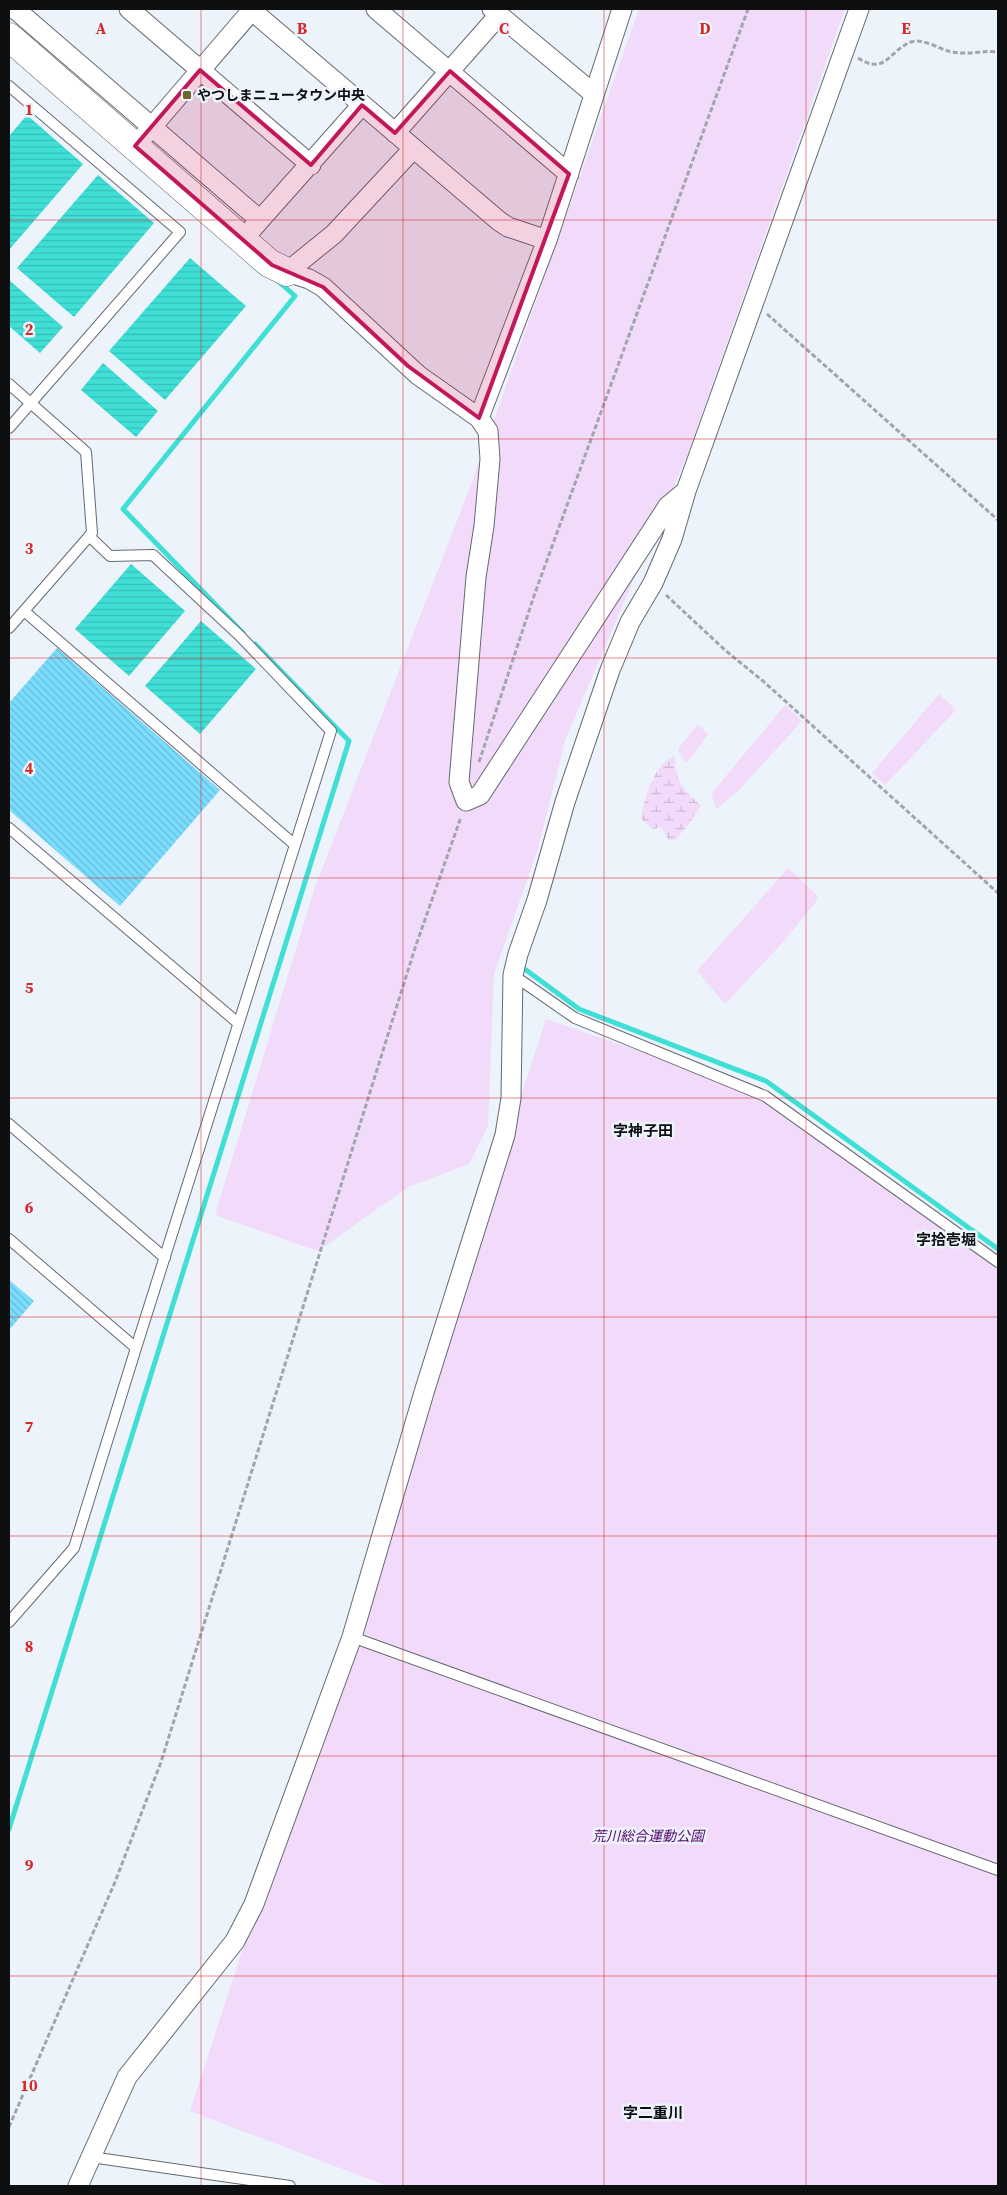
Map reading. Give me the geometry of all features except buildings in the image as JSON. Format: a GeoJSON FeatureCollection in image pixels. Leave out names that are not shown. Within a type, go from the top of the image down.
{"type":"FeatureCollection","features":[{"type":"Feature","properties":{"kind":"street"},"geometry":{"type":"LineString","coordinates":[[15,9],[144,136],[251,229],[272,265],[309,279],[323,287],[418,374],[479,418],[488,431],[490,452],[484,533],[476,577],[459,782],[466,801],[480,795],[668,506],[686,491]]}},
{"type":"Feature","properties":{"kind":"street"},"geometry":{"type":"LineString","coordinates":[[129,9],[310,165]]}},
{"type":"Feature","properties":{"kind":"street"},"geometry":{"type":"LineString","coordinates":[[144,136],[251,9],[504,225],[547,240]]}},
{"type":"Feature","properties":{"kind":"street"},"geometry":{"type":"LineString","coordinates":[[376,9],[569,174]]}},
{"type":"Feature","properties":{"kind":"street"},"geometry":{"type":"LineString","coordinates":[[78,2186],[127,2077],[234,1941],[254,1904],[352,1637],[428,1379],[505,1135],[511,1098],[513,975],[565,802],[610,670],[630,622],[652,583],[672,539],[686,491],[859,9]]}},
{"type":"Feature","properties":{"kind":"street"},"geometry":{"type":"LineString","coordinates":[[395,133],[450,71],[496,12],[594,94]]}},
{"type":"Feature","properties":{"kind":"street"},"geometry":{"type":"LineString","coordinates":[[479,418],[547,240],[594,94],[616,12]]}},
{"type":"Feature","properties":{"kind":"street"},"geometry":{"type":"LineString","coordinates":[[9,37],[144,136]]}},
{"type":"Feature","properties":{"kind":"street"},"geometry":{"type":"LineString","coordinates":[[251,229],[362,105]]}},
{"type":"Feature","properties":{"kind":"street"},"geometry":{"type":"LineString","coordinates":[[287,272],[334,234],[413,149]]}},
{"type":"Feature","properties":{"kind":"lane"},"geometry":{"type":"LineString","coordinates":[[9,86],[180,232],[9,428]]}},
{"type":"Feature","properties":{"kind":"lane"},"geometry":{"type":"LineString","coordinates":[[9,384],[86,452],[92,533],[9,628]]}},
{"type":"Feature","properties":{"kind":"lane"},"geometry":{"type":"LineString","coordinates":[[9,1622],[74,1548],[331,731],[240,636],[153,555],[110,556],[89,536]]}},
{"type":"Feature","properties":{"kind":"lane"},"geometry":{"type":"LineString","coordinates":[[24,611],[294,845]]}},
{"type":"Feature","properties":{"kind":"lane"},"geometry":{"type":"LineString","coordinates":[[9,828],[238,1023]]}},
{"type":"Feature","properties":{"kind":"lane"},"geometry":{"type":"LineString","coordinates":[[513,975],[575,1018],[765,1096],[998,1262]]}},
{"type":"Feature","properties":{"kind":"lane"},"geometry":{"type":"LineString","coordinates":[[9,1124],[165,1258]]}},
{"type":"Feature","properties":{"kind":"lane"},"geometry":{"type":"LineString","coordinates":[[9,1239],[136,1348]]}},
{"type":"Feature","properties":{"kind":"lane"},"geometry":{"type":"LineString","coordinates":[[352,1637],[998,1870]]}},
{"type":"Feature","properties":{"kind":"lane"},"geometry":{"type":"LineString","coordinates":[[91,2157],[290,2186]]}},
{"type":"Feature","properties":{"kind":"path"},"geometry":{"type":"LineString","coordinates":[[477,767],[535,593],[748,9]]}},
{"type":"Feature","properties":{"kind":"path"},"geometry":{"type":"LineString","coordinates":[[846,45],[858,59],[869,65],[881,65],[911,42],[919,41],[960,54],[988,50],[998,52]]}},
{"type":"Feature","properties":{"kind":"path"},"geometry":{"type":"LineString","coordinates":[[753,302],[998,520]]}},
{"type":"Feature","properties":{"kind":"path"},"geometry":{"type":"LineString","coordinates":[[652,583],[726,652],[770,687],[998,893]]}},
{"type":"Feature","properties":{"kind":"path"},"geometry":{"type":"LineString","coordinates":[[9,2127],[115,1882],[160,1762],[415,948],[468,795],[466,801]]}},
{"type":"Feature","properties":{"kind":"highlighted area"},"geometry":{"type":"Polygon","coordinates":[[[200,70],[311,165],[362,105],[395,133],[450,71],[569,174],[479,418],[408,366],[323,287],[272,265],[135,146],[200,70]]]}},
{"type":"Feature","properties":{"kind":"green space"},"geometry":{"type":"Polygon","coordinates":[[[639,9],[845,9],[688,453],[565,740],[538,849],[494,974],[488,1126],[469,1164],[408,1187],[318,1251],[215,1215],[314,890],[471,485],[639,9]]]}},
{"type":"Feature","properties":{"kind":"green space"},"geometry":{"type":"Polygon","coordinates":[[[939,694],[956,710],[885,785],[872,773],[939,694]]]}},
{"type":"Feature","properties":{"kind":"green space"},"geometry":{"type":"Polygon","coordinates":[[[785,705],[802,721],[738,791],[717,809],[711,794],[785,705]]]}},
{"type":"Feature","properties":{"kind":"green space"},"geometry":{"type":"Polygon","coordinates":[[[698,724],[708,734],[686,764],[678,749],[698,724]]]}},
{"type":"Feature","properties":{"kind":"green space"},"geometry":{"type":"Polygon","coordinates":[[[675,756],[677,773],[681,784],[701,806],[674,841],[668,840],[661,827],[653,829],[641,819],[651,783],[661,766],[675,756]]]}},
{"type":"Feature","properties":{"kind":"green space"},"geometry":{"type":"Polygon","coordinates":[[[788,868],[818,896],[815,903],[783,942],[725,1004],[697,971],[788,868]]]}},
{"type":"Feature","properties":{"kind":"green space","name":"荒川総合運動公園"},"geometry":{"type":"Polygon","coordinates":[[[546,1019],[705,1074],[777,1108],[998,1269],[998,2186],[387,2186],[190,2111],[546,1019]]]}},
{"type":"Feature","properties":{"kind":"shaded area"},"geometry":{"type":"Polygon","coordinates":[[[27,115],[83,164],[9,250],[9,136],[27,115]]]}},
{"type":"Feature","properties":{"kind":"shaded area"},"geometry":{"type":"Polygon","coordinates":[[[98,175],[154,223],[74,317],[17,268],[98,175]]]}},
{"type":"Feature","properties":{"kind":"shaded area"},"geometry":{"type":"Polygon","coordinates":[[[190,258],[246,306],[165,400],[109,351],[190,258]]]}},
{"type":"Feature","properties":{"kind":"shaded area"},"geometry":{"type":"Polygon","coordinates":[[[9,280],[63,327],[40,353],[9,326],[9,280]]]}},
{"type":"Feature","properties":{"kind":"shaded area"},"geometry":{"type":"Polygon","coordinates":[[[103,363],[158,411],[136,437],[81,390],[103,363]]]}},
{"type":"Feature","properties":{"kind":"shaded area"},"geometry":{"type":"Polygon","coordinates":[[[131,564],[185,611],[129,676],[75,629],[131,564]]]}},
{"type":"Feature","properties":{"kind":"shaded area"},"geometry":{"type":"Polygon","coordinates":[[[201,621],[256,669],[200,734],[145,686],[201,621]]]}},
{"type":"Feature","properties":{"kind":"waterway"},"geometry":{"type":"LineString","coordinates":[[243,633],[123,509],[295,296],[278,281]]}},
{"type":"Feature","properties":{"kind":"waterway"},"geometry":{"type":"LineString","coordinates":[[9,1829],[349,741],[255,644]]}},
{"type":"Feature","properties":{"kind":"waterway"},"geometry":{"type":"LineString","coordinates":[[526,970],[579,1009],[766,1081],[998,1249]]}},
{"type":"Feature","properties":{"kind":"place","name":"やつしまニュータウン中央"},"geometry":{"type":"Point","coordinates":[187,95]}},
{"type":"Feature","properties":{"kind":"district","name":"字神子田"},"geometry":{"type":"Point","coordinates":[643,1131]}},
{"type":"Feature","properties":{"kind":"district","name":"字拾壱堀"},"geometry":{"type":"Point","coordinates":[946,1240]}},
{"type":"Feature","properties":{"kind":"district","name":"字二重川"},"geometry":{"type":"Point","coordinates":[653,2113]}}]}
